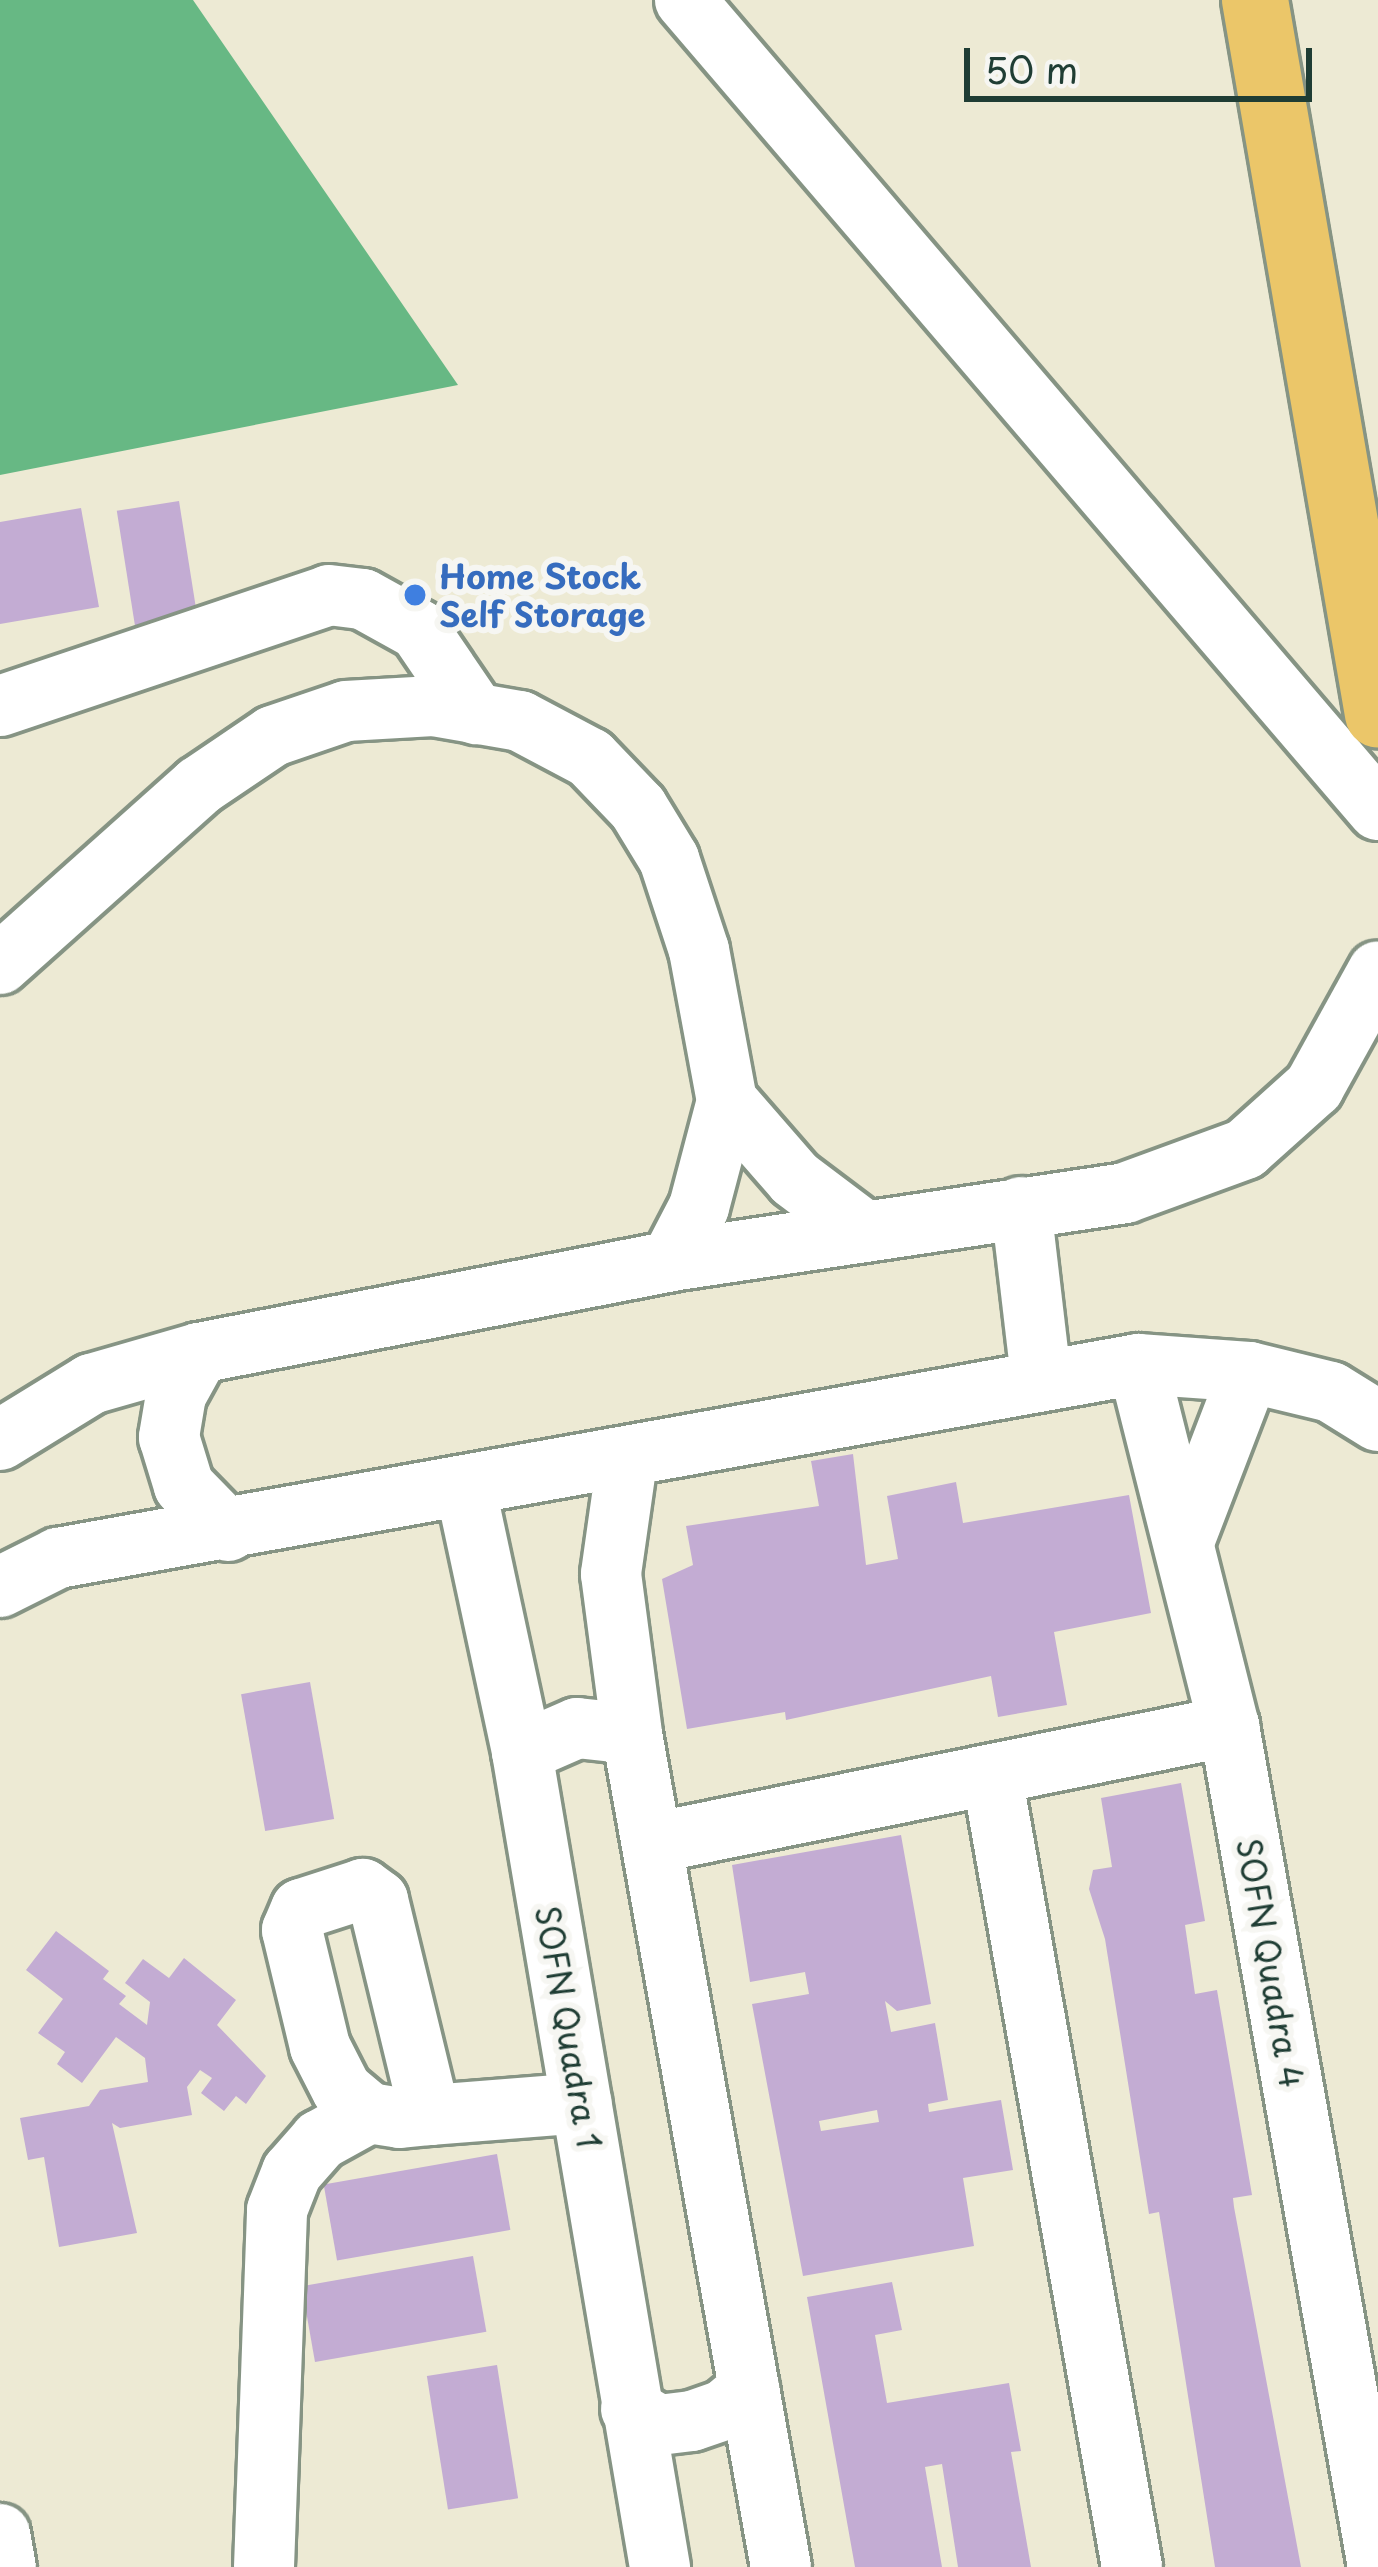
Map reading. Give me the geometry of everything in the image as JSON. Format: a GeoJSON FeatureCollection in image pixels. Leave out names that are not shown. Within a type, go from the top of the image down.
{"type":"FeatureCollection","features":[{"type":"Feature","properties":{"kind":"highway"},"geometry":{"type":"LineString","coordinates":[[1255,0],[1378,714]]}},
{"type":"Feature","properties":{"kind":"street"},"geometry":{"type":"LineString","coordinates":[[685,0],[1378,810]]}},
{"type":"Feature","properties":{"kind":"street"},"geometry":{"type":"LineString","coordinates":[[0,706],[329,595],[363,599],[419,630],[476,714]]}},
{"type":"Feature","properties":{"kind":"street"},"geometry":{"type":"LineString","coordinates":[[0,964],[199,786],[273,736],[346,712],[433,706],[520,721],[590,758],[638,808],[668,859],[699,950],[727,1101],[699,1207],[670,1261]]}},
{"type":"Feature","properties":{"kind":"street"},"geometry":{"type":"LineString","coordinates":[[0,1440],[91,1384],[199,1353],[670,1261],[1125,1193],[1245,1149],[1313,1087],[1378,971]]}},
{"type":"Feature","properties":{"kind":"street"},"geometry":{"type":"LineString","coordinates":[[727,1101],[783,1167],[864,1231]]}},
{"type":"Feature","properties":{"kind":"street"},"geometry":{"type":"LineString","coordinates":[[1021,1207],[1041,1378]]}},
{"type":"Feature","properties":{"kind":"street"},"geometry":{"type":"LineString","coordinates":[[199,1353],[176,1395],[170,1437],[184,1486],[228,1531]]}},
{"type":"Feature","properties":{"kind":"street"},"geometry":{"type":"LineString","coordinates":[[0,1587],[58,1558],[466,1490],[1041,1378],[1138,1364],[1249,1372],[1331,1392],[1378,1421]]}},
{"type":"Feature","properties":{"kind":"street","name":"SOFN Quadra 4"},"geometry":{"type":"LineString","coordinates":[[1138,1364],[1228,1726],[1378,2567]]}},
{"type":"Feature","properties":{"kind":"street"},"geometry":{"type":"LineString","coordinates":[[1185,1539],[1249,1372]]}},
{"type":"Feature","properties":{"kind":"street"},"geometry":{"type":"LineString","coordinates":[[627,1461],[611,1574],[632,1733],[781,2567]]}},
{"type":"Feature","properties":{"kind":"street","name":"SOFN Quadra 1"},"geometry":{"type":"LineString","coordinates":[[466,1490],[522,1752],[660,2567]]}},
{"type":"Feature","properties":{"kind":"street"},"geometry":{"type":"LineString","coordinates":[[652,1843],[1228,1726]]}},
{"type":"Feature","properties":{"kind":"street"},"geometry":{"type":"LineString","coordinates":[[522,1752],[577,1728],[632,1733]]}},
{"type":"Feature","properties":{"kind":"street"},"geometry":{"type":"LineString","coordinates":[[992,1776],[1132,2567]]}},
{"type":"Feature","properties":{"kind":"street"},"geometry":{"type":"LineString","coordinates":[[369,2113],[342,2090],[320,2047],[292,1930],[301,1909],[363,1889],[378,1900],[430,2115]]}},
{"type":"Feature","properties":{"kind":"street"},"geometry":{"type":"LineString","coordinates":[[264,2567],[277,2210],[292,2172],[320,2140],[369,2113],[430,2115],[582,2102]]}},
{"type":"Feature","properties":{"kind":"street"},"geometry":{"type":"LineString","coordinates":[[631,2409],[659,2425],[692,2421],[724,2410],[749,2389]]}},
{"type":"Feature","properties":{"kind":"street"},"geometry":{"type":"LineString","coordinates":[[0,2534],[6,2567]]}},
{"type":"Feature","properties":{"kind":"green space"},"geometry":{"type":"Polygon","coordinates":[[[0,0],[193,0],[458,385],[0,475],[0,0]]]}},
{"type":"Feature","properties":{"kind":"building"},"geometry":{"type":"Polygon","coordinates":[[[179,501],[198,621],[136,631],[117,511],[179,501]]]}},
{"type":"Feature","properties":{"kind":"building"},"geometry":{"type":"Polygon","coordinates":[[[81,508],[99,607],[0,624],[0,522],[81,508]]]}},
{"type":"Feature","properties":{"kind":"building"},"geometry":{"type":"Polygon","coordinates":[[[853,1454],[866,1565],[898,1559],[887,1496],[956,1482],[963,1523],[1129,1495],[1151,1613],[1054,1632],[1067,1705],[998,1717],[991,1676],[786,1720],[785,1712],[687,1729],[662,1579],[693,1565],[686,1526],[819,1506],[811,1461],[853,1454]]]}},
{"type":"Feature","properties":{"kind":"building"},"geometry":{"type":"Polygon","coordinates":[[[310,1682],[334,1819],[265,1831],[241,1694],[310,1682]]]}},
{"type":"Feature","properties":{"kind":"building"},"geometry":{"type":"Polygon","coordinates":[[[1181,1783],[1205,1921],[1185,1925],[1195,1994],[1217,1990],[1252,2195],[1233,2198],[1234,2207],[1301,2567],[1215,2567],[1159,2212],[1149,2214],[1105,1939],[1089,1889],[1093,1870],[1112,1867],[1101,1798],[1181,1783]]]}},
{"type":"Feature","properties":{"kind":"building"},"geometry":{"type":"Polygon","coordinates":[[[901,1835],[931,2004],[897,2011],[885,2001],[891,2032],[935,2023],[948,2100],[928,2104],[929,2112],[1001,2100],[1013,2170],[963,2178],[974,2246],[803,2276],[752,2004],[809,1994],[805,1972],[750,1982],[732,1865],[901,1835]],[[877,2110],[819,2121],[821,2131],[879,2122],[877,2110]]]}},
{"type":"Feature","properties":{"kind":"building"},"geometry":{"type":"Polygon","coordinates":[[[56,1931],[109,1971],[103,1979],[126,1996],[119,2004],[147,2025],[150,2002],[125,1983],[143,1959],[169,1978],[184,1958],[236,2000],[217,2025],[266,2076],[246,2104],[236,2096],[224,2111],[201,2093],[212,2078],[200,2070],[187,2087],[192,2115],[120,2128],[112,2123],[137,2233],[59,2247],[44,2157],[28,2160],[20,2118],[89,2106],[100,2090],[148,2082],[145,2058],[116,2037],[82,2083],[57,2064],[65,2052],[38,2033],[63,1999],[26,1970],[56,1931]]]}},
{"type":"Feature","properties":{"kind":"building"},"geometry":{"type":"Polygon","coordinates":[[[497,2154],[510,2230],[337,2260],[324,2185],[497,2154]]]}},
{"type":"Feature","properties":{"kind":"building"},"geometry":{"type":"Polygon","coordinates":[[[473,2256],[486,2332],[315,2362],[302,2286],[473,2256]]]}},
{"type":"Feature","properties":{"kind":"building"},"geometry":{"type":"Polygon","coordinates":[[[892,2282],[902,2330],[875,2335],[887,2403],[1009,2383],[1021,2451],[1011,2452],[1031,2567],[958,2567],[942,2464],[925,2467],[942,2567],[855,2567],[807,2297],[892,2282]]]}},
{"type":"Feature","properties":{"kind":"building"},"geometry":{"type":"Polygon","coordinates":[[[497,2365],[518,2498],[448,2509],[427,2376],[497,2365]]]}},
{"type":"Feature","properties":{"kind":"place","name":"Home Stock Self Storage"},"geometry":{"type":"Point","coordinates":[415,595]}}]}
